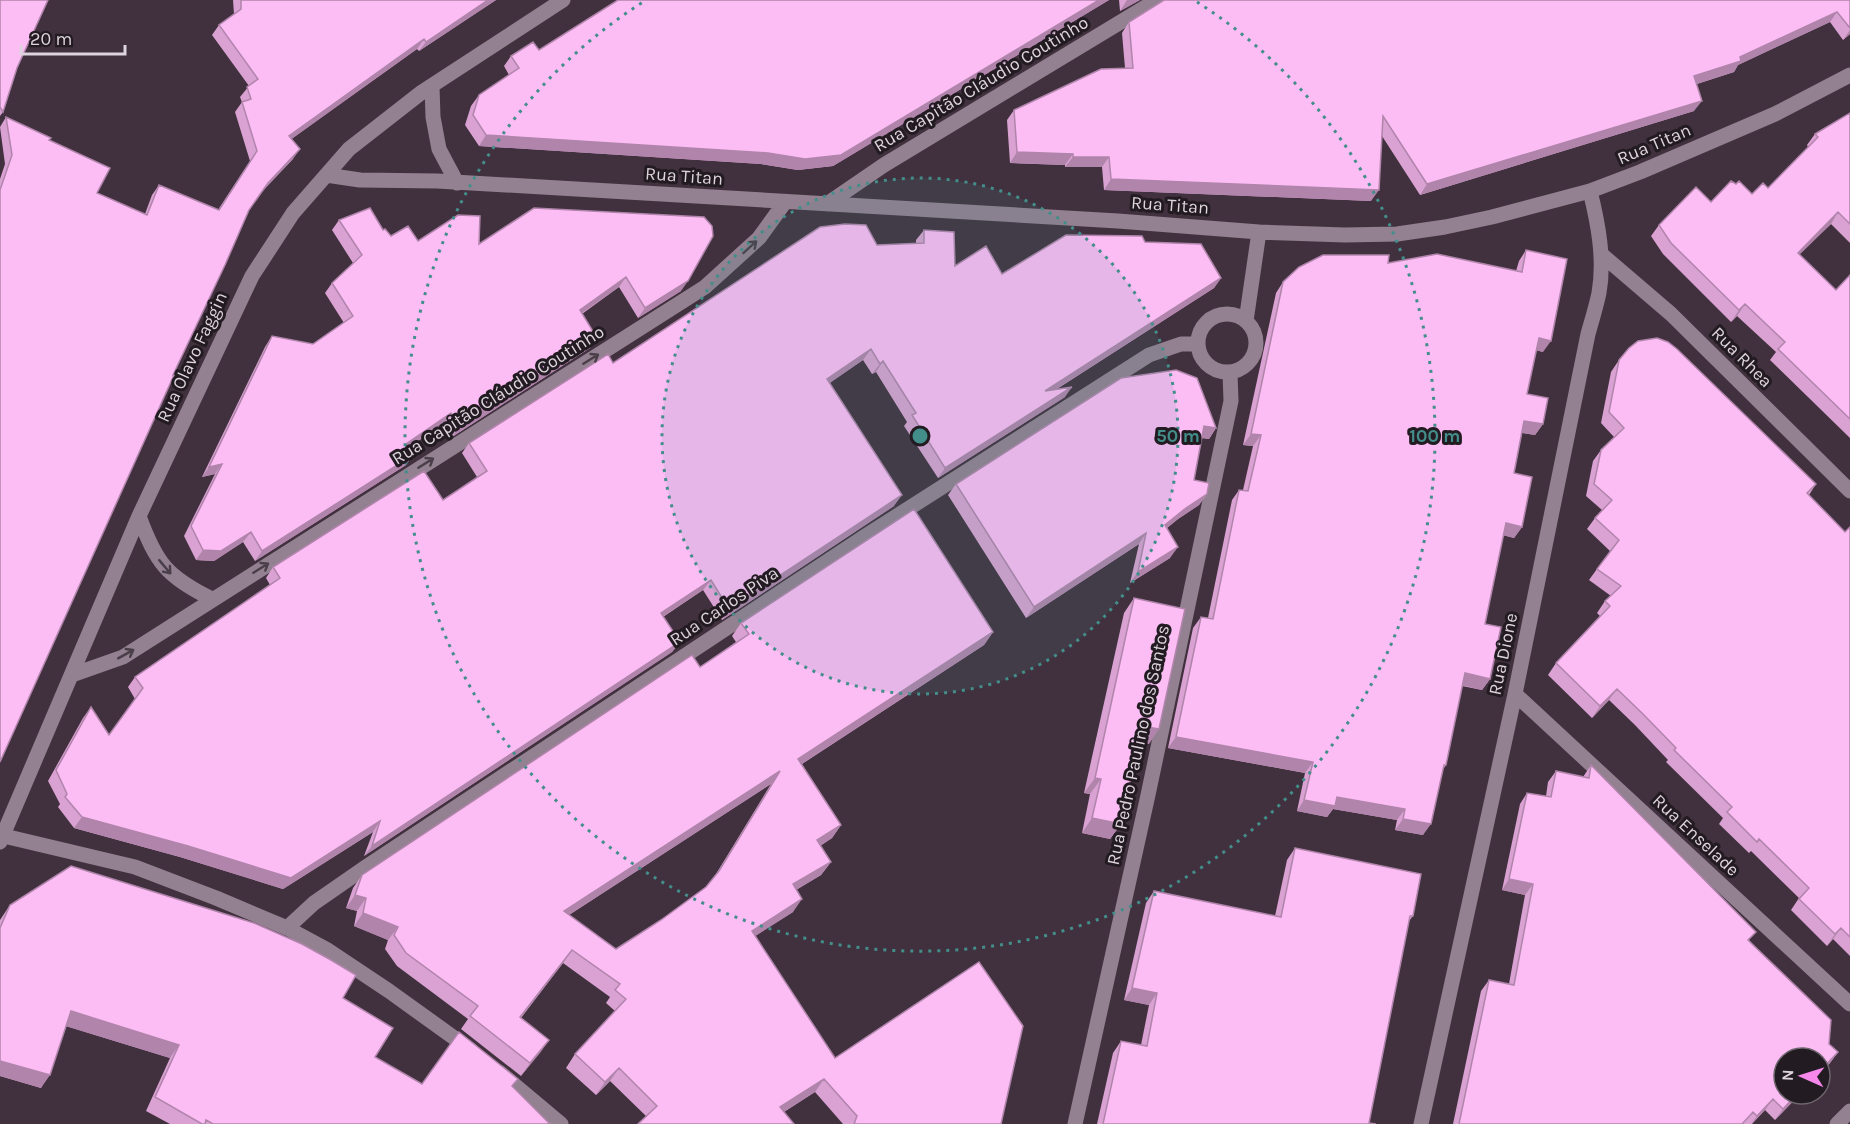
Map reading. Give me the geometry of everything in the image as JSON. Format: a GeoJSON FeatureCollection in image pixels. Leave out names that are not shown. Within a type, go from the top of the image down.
{"type":"FeatureCollection","features":[{"type":"Feature","properties":{"kind":"street","name":"Rua Olavo Faggin"},"geometry":{"type":"LineString","coordinates":[[1,837],[139,516],[252,276],[293,213],[349,149],[432,86],[563,0]]}},
{"type":"Feature","properties":{"kind":"street","name":"Rua Capitão Cláudio Coutinho"},"geometry":{"type":"LineString","coordinates":[[827,204],[884,165],[1157,0]]}},
{"type":"Feature","properties":{"kind":"street","name":"Rua Titan"},"geometry":{"type":"LineString","coordinates":[[326,176],[360,180],[457,183],[827,204],[1259,232],[1345,235],[1407,232],[1492,217],[1590,191],[1775,114],[1850,75]]}},
{"type":"Feature","properties":{"kind":"street"},"geometry":{"type":"LineString","coordinates":[[432,86],[433,117],[440,149],[457,183]]}},
{"type":"Feature","properties":{"kind":"street","name":"Rua Dione"},"geometry":{"type":"LineString","coordinates":[[1421,1124],[1515,694],[1588,334],[1599,292],[1601,254],[1596,214],[1590,191]]}},
{"type":"Feature","properties":{"kind":"street","name":"Rua Capitão Cláudio Coutinho"},"geometry":{"type":"LineString","coordinates":[[72,675],[123,657],[705,287],[759,238],[785,202]]}},
{"type":"Feature","properties":{"kind":"street"},"geometry":{"type":"LineString","coordinates":[[1246,321],[1259,232]]}},
{"type":"Feature","properties":{"kind":"street","name":"Rua Rhea"},"geometry":{"type":"LineString","coordinates":[[1601,254],[1671,314],[1850,491]]}},
{"type":"Feature","properties":{"kind":"street"},"geometry":{"type":"LineString","coordinates":[[1228,314],[1246,321],[1253,328],[1256,347],[1247,364],[1240,370],[1230,373],[1212,368],[1199,354],[1199,335],[1203,326],[1210,319],[1228,314]]}},
{"type":"Feature","properties":{"kind":"street","name":"Rua Carlos Piva"},"geometry":{"type":"LineString","coordinates":[[287,928],[314,903],[366,867],[867,535],[1149,356],[1181,344],[1198,344]]}},
{"type":"Feature","properties":{"kind":"street","name":"Rua Pedro Paulino dos Santos"},"geometry":{"type":"LineString","coordinates":[[1076,1124],[1231,401],[1230,373]]}},
{"type":"Feature","properties":{"kind":"street"},"geometry":{"type":"LineString","coordinates":[[139,516],[149,543],[170,573],[185,586],[212,599]]}},
{"type":"Feature","properties":{"kind":"street","name":"Rua Enselade"},"geometry":{"type":"LineString","coordinates":[[1515,694],[1850,1004]]}},
{"type":"Feature","properties":{"kind":"street"},"geometry":{"type":"LineString","coordinates":[[1,837],[135,867],[287,928],[326,949],[389,991],[487,1062],[528,1094],[561,1124]]}},
{"type":"Feature","properties":{"kind":"street"},"geometry":{"type":"LineString","coordinates":[[1837,1124],[1850,1111]]}},
{"type":"Feature","properties":{"kind":"building"},"geometry":{"type":"Polygon","coordinates":[[[0,0],[48,0],[17,68],[3,112],[0,107],[0,0]]]}},
{"type":"Feature","properties":{"kind":"building"},"geometry":{"type":"Polygon","coordinates":[[[241,0],[488,0],[426,42],[424,39],[289,136],[300,149],[268,183],[249,210],[0,762],[0,190],[12,155],[6,117],[110,168],[97,193],[147,215],[159,185],[219,210],[257,151],[242,102],[251,99],[247,87],[258,79],[219,25],[241,9],[241,0]]]}},
{"type":"Feature","properties":{"kind":"building"},"geometry":{"type":"Polygon","coordinates":[[[618,0],[1099,0],[841,155],[805,159],[768,153],[486,135],[473,115],[479,95],[519,68],[511,56],[533,42],[539,50],[618,0]]]}},
{"type":"Feature","properties":{"kind":"building"},"geometry":{"type":"Polygon","coordinates":[[[1164,0],[1850,0],[1850,28],[1837,12],[1740,57],[1741,61],[1694,76],[1702,101],[1427,184],[1383,116],[1379,190],[1111,179],[1109,157],[1073,157],[1073,154],[1017,152],[1014,110],[1101,69],[1133,68],[1129,22],[1164,0]]]}},
{"type":"Feature","properties":{"kind":"building"},"geometry":{"type":"Polygon","coordinates":[[[1850,113],[1850,224],[1838,212],[1798,253],[1836,290],[1850,275],[1850,419],[1778,349],[1785,342],[1745,304],[1739,310],[1671,243],[1659,225],[1696,187],[1711,202],[1731,181],[1736,184],[1739,181],[1752,194],[1763,183],[1768,188],[1818,137],[1815,134],[1850,113]]]}},
{"type":"Feature","properties":{"kind":"building"},"geometry":{"type":"Polygon","coordinates":[[[370,208],[383,230],[385,229],[391,236],[408,226],[418,241],[458,215],[480,216],[479,244],[534,208],[704,217],[712,226],[713,236],[688,281],[645,308],[626,277],[580,310],[597,338],[459,426],[451,413],[406,444],[413,455],[262,551],[251,532],[221,551],[203,550],[191,526],[222,464],[209,467],[272,336],[313,344],[353,316],[332,283],[362,255],[339,220],[370,208]]]}},
{"type":"Feature","properties":{"kind":"building"},"geometry":{"type":"Polygon","coordinates":[[[845,224],[866,225],[877,245],[924,243],[924,230],[954,232],[955,266],[986,246],[1002,274],[1066,235],[1142,236],[1145,242],[1201,244],[1221,278],[1045,391],[1072,387],[945,468],[912,415],[916,413],[883,361],[880,364],[871,349],[827,379],[902,495],[729,609],[711,580],[661,613],[680,642],[372,846],[380,821],[291,878],[188,846],[82,817],[65,797],[67,794],[56,770],[91,707],[109,735],[143,688],[135,677],[280,578],[273,567],[424,471],[443,500],[487,471],[469,443],[608,354],[613,363],[820,227],[845,224]]]}},
{"type":"Feature","properties":{"kind":"building"},"geometry":{"type":"Polygon","coordinates":[[[1526,250],[1567,259],[1551,341],[1539,338],[1527,394],[1548,398],[1543,424],[1524,421],[1514,473],[1532,477],[1522,527],[1506,523],[1485,624],[1501,627],[1490,679],[1465,673],[1431,824],[1403,819],[1405,809],[1337,797],[1335,806],[1304,800],[1313,762],[1176,737],[1201,617],[1213,619],[1239,490],[1248,491],[1261,435],[1251,434],[1283,282],[1299,267],[1323,255],[1389,255],[1388,263],[1437,254],[1522,272],[1526,250]]]}},
{"type":"Feature","properties":{"kind":"building"},"geometry":{"type":"Polygon","coordinates":[[[1657,338],[1677,349],[1816,484],[1807,493],[1845,532],[1850,527],[1850,937],[1841,928],[1835,934],[1799,899],[1809,888],[1759,839],[1757,842],[1727,812],[1732,807],[1617,689],[1600,706],[1556,663],[1610,606],[1605,601],[1621,586],[1597,569],[1619,540],[1595,518],[1612,500],[1594,484],[1601,450],[1624,428],[1609,412],[1619,360],[1638,341],[1657,338]]]}},
{"type":"Feature","properties":{"kind":"building"},"geometry":{"type":"Polygon","coordinates":[[[1176,370],[1197,378],[1216,428],[1204,426],[1194,480],[1209,483],[1207,494],[1165,525],[1178,547],[1138,572],[1146,533],[1034,607],[956,484],[1121,378],[1176,370]]]}},
{"type":"Feature","properties":{"kind":"building"},"geometry":{"type":"Polygon","coordinates":[[[914,509],[993,632],[798,759],[841,825],[817,840],[831,862],[793,884],[802,899],[752,931],[835,1058],[979,962],[1023,1026],[1001,1124],[854,1124],[857,1116],[824,1079],[780,1107],[794,1124],[638,1124],[657,1106],[619,1068],[605,1082],[575,1054],[626,999],[615,990],[620,984],[572,950],[520,1017],[549,1040],[530,1063],[470,1016],[478,1006],[406,953],[394,935],[398,927],[363,913],[366,898],[355,895],[362,875],[692,655],[700,667],[749,634],[741,623],[914,509]],[[780,771],[564,911],[616,949],[706,887],[719,871],[780,771]]]}},
{"type":"Feature","properties":{"kind":"building"},"geometry":{"type":"Polygon","coordinates":[[[1134,598],[1185,609],[1159,729],[1142,726],[1121,824],[1092,818],[1101,779],[1095,778],[1134,598]]]}},
{"type":"Feature","properties":{"kind":"building"},"geometry":{"type":"Polygon","coordinates":[[[1591,765],[1756,932],[1748,940],[1831,1020],[1829,1044],[1831,1046],[1772,1046],[1772,1100],[1757,1116],[1753,1112],[1742,1124],[1459,1124],[1489,980],[1514,985],[1533,884],[1509,879],[1527,793],[1551,797],[1556,771],[1589,778],[1591,765]]]}},
{"type":"Feature","properties":{"kind":"building"},"geometry":{"type":"Polygon","coordinates":[[[1295,848],[1421,874],[1413,916],[1410,916],[1369,1123],[1376,1124],[1103,1124],[1121,1041],[1147,1046],[1157,993],[1132,988],[1154,891],[1281,917],[1295,848]]]}},
{"type":"Feature","properties":{"kind":"building"},"geometry":{"type":"Polygon","coordinates":[[[71,866],[254,923],[302,944],[356,975],[343,998],[393,1028],[375,1057],[422,1084],[459,1032],[518,1079],[512,1086],[550,1124],[213,1124],[206,1120],[205,1124],[202,1124],[155,1097],[179,1045],[71,1011],[50,1075],[0,1061],[0,928],[10,905],[71,866]]]}},
{"type":"Feature","properties":{"kind":"building"},"geometry":{"type":"Polygon","coordinates":[[[1832,1047],[1838,1052],[1832,1058],[1832,1047]]]}}]}
